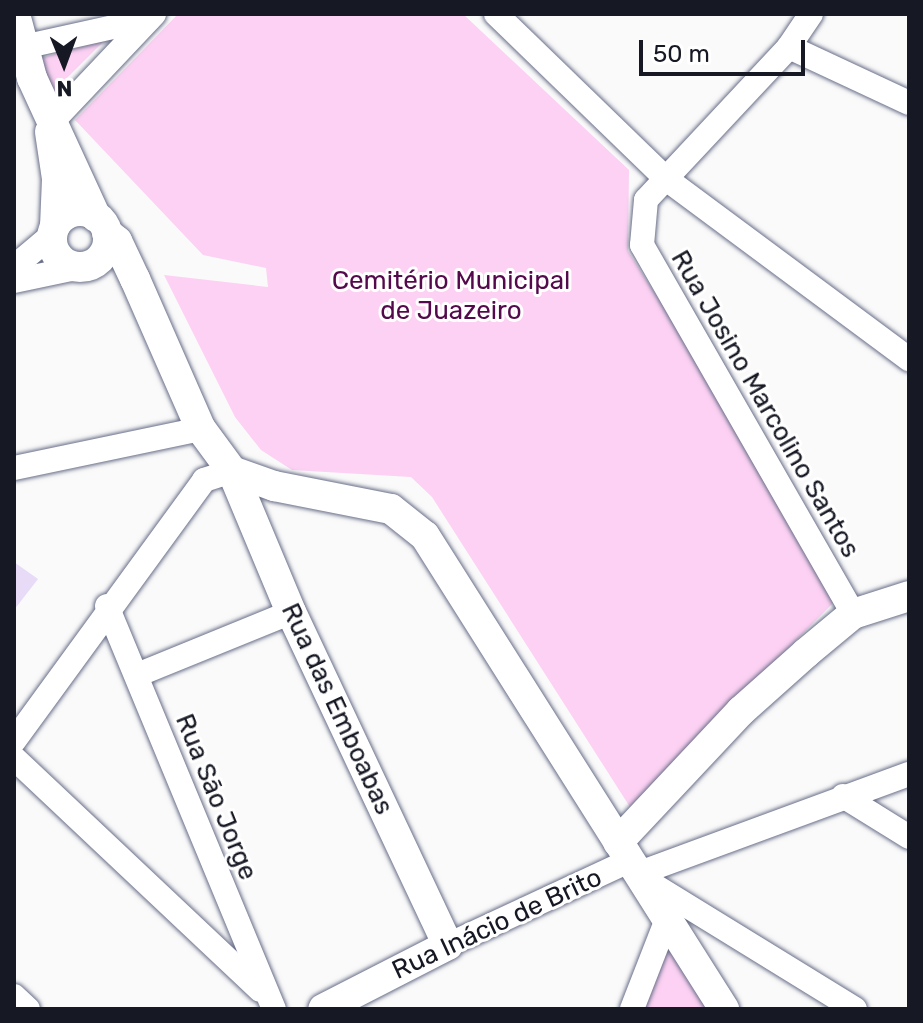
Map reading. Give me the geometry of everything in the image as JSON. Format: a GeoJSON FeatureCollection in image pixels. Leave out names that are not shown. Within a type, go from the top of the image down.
{"type":"FeatureCollection","features":[{"type":"Feature","properties":{"kind":"street"},"geometry":{"type":"LineString","coordinates":[[15,14],[17,48],[51,123],[56,254],[125,286],[134,286]]}},
{"type":"Feature","properties":{"kind":"street"},"geometry":{"type":"LineString","coordinates":[[496,14],[665,178],[909,359]]}},
{"type":"Feature","properties":{"kind":"street","name":"Rua Josino Marcolino Santos"},"geometry":{"type":"LineString","coordinates":[[811,14],[789,47],[646,200],[642,245],[853,614]]}},
{"type":"Feature","properties":{"kind":"street"},"geometry":{"type":"LineString","coordinates":[[17,48],[152,16]]}},
{"type":"Feature","properties":{"kind":"street"},"geometry":{"type":"LineString","coordinates":[[51,123],[152,16]]}},
{"type":"Feature","properties":{"kind":"street"},"geometry":{"type":"LineString","coordinates":[[789,47],[909,103]]}},
{"type":"Feature","properties":{"kind":"street","name":"Rua das Emboabas"},"geometry":{"type":"LineString","coordinates":[[51,123],[95,204],[102,225],[117,241],[134,286],[201,429],[232,471],[291,612],[448,945]]}},
{"type":"Feature","properties":{"kind":"street"},"geometry":{"type":"LineString","coordinates":[[14,267],[69,213],[102,225],[105,251],[86,266],[14,281]]}},
{"type":"Feature","properties":{"kind":"street"},"geometry":{"type":"LineString","coordinates":[[14,468],[201,429]]}},
{"type":"Feature","properties":{"kind":"street"},"geometry":{"type":"LineString","coordinates":[[18,728],[204,480],[232,471],[274,486],[391,509],[425,536],[724,1009]]}},
{"type":"Feature","properties":{"kind":"street"},"geometry":{"type":"LineString","coordinates":[[628,859],[741,711],[853,614],[909,596]]}},
{"type":"Feature","properties":{"kind":"street","name":"Rua São Jorge"},"geometry":{"type":"LineString","coordinates":[[107,606],[271,1003]]}},
{"type":"Feature","properties":{"kind":"street"},"geometry":{"type":"LineString","coordinates":[[137,675],[291,612]]}},
{"type":"Feature","properties":{"kind":"street"},"geometry":{"type":"LineString","coordinates":[[14,758],[271,1003]]}},
{"type":"Feature","properties":{"kind":"street","name":"Rua Inácio de Brito"},"geometry":{"type":"LineString","coordinates":[[323,1009],[628,859],[909,774]]}},
{"type":"Feature","properties":{"kind":"street"},"geometry":{"type":"LineString","coordinates":[[843,796],[909,837]]}},
{"type":"Feature","properties":{"kind":"street"},"geometry":{"type":"LineString","coordinates":[[628,859],[855,1009]]}},
{"type":"Feature","properties":{"kind":"street"},"geometry":{"type":"LineString","coordinates":[[632,1009],[667,919]]}},
{"type":"Feature","properties":{"kind":"street"},"geometry":{"type":"LineString","coordinates":[[14,996],[28,1009]]}},
{"type":"Feature","properties":{"kind":"green space","name":"Cemitério Municipal de Juazeiro"},"geometry":{"type":"Polygon","coordinates":[[[178,14],[463,14],[629,170],[628,251],[845,591],[630,807],[432,497],[411,477],[292,470],[261,450],[235,417],[164,275],[268,287],[266,268],[203,255],[75,120],[178,14]]]}},
{"type":"Feature","properties":{"kind":"green space"},"geometry":{"type":"Polygon","coordinates":[[[105,40],[51,94],[34,60],[105,40]]]}},
{"type":"Feature","properties":{"kind":"green space"},"geometry":{"type":"Polygon","coordinates":[[[667,919],[724,1009],[632,1009],[667,919]]]}},
{"type":"Feature","properties":{"kind":"building"},"geometry":{"type":"Polygon","coordinates":[[[14,562],[38,579],[14,610],[14,562]]]}}]}
